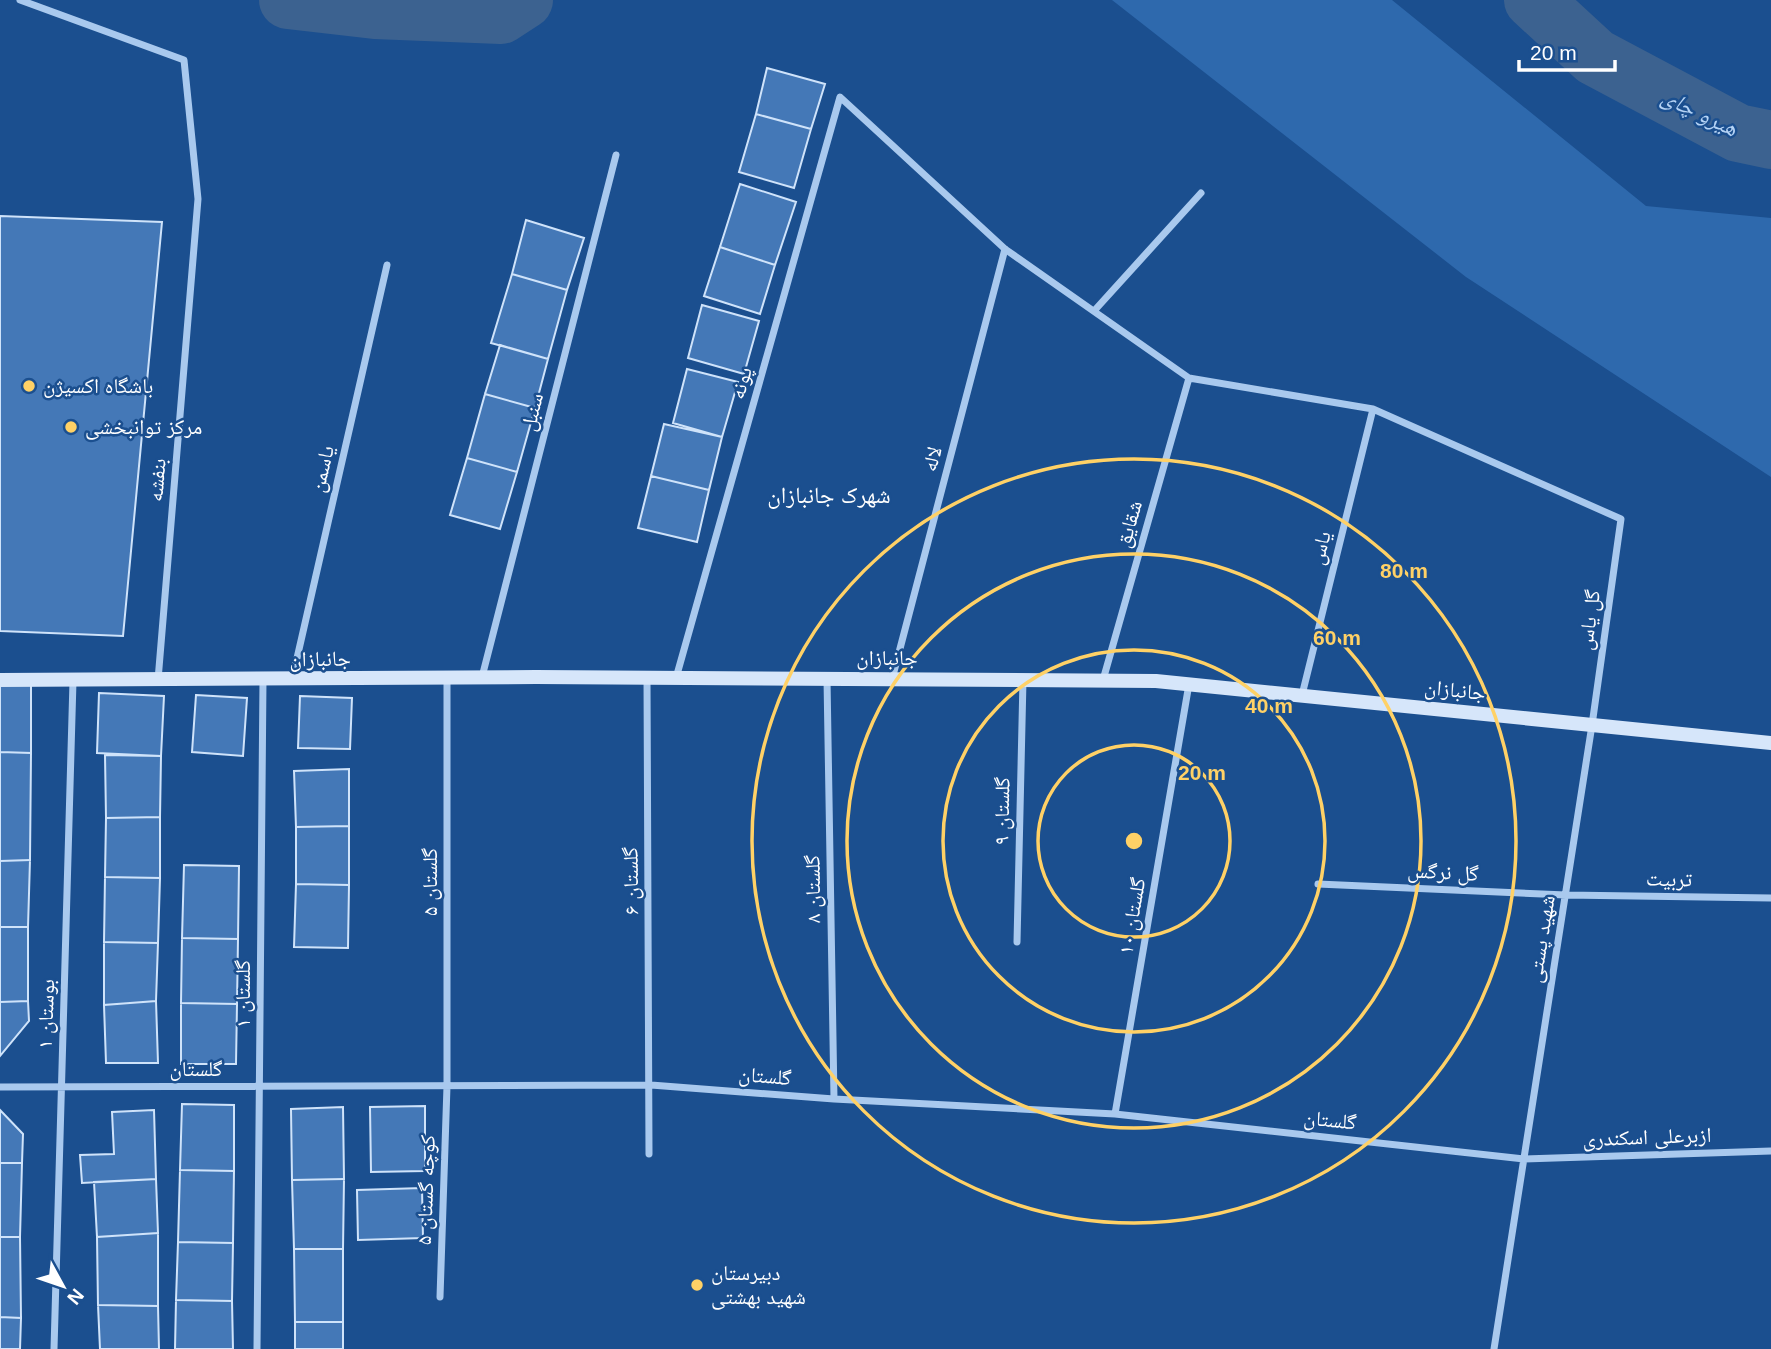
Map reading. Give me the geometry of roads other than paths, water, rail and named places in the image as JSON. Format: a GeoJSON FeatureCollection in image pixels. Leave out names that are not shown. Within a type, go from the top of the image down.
{"type":"FeatureCollection","features":[{"type":"Feature","properties":{"kind":"street","name":"بنفشه"},"geometry":{"type":"LineString","coordinates":[[20,0],[184,60],[198,199],[158,681]]}},
{"type":"Feature","properties":{"kind":"street","name":"پونه"},"geometry":{"type":"LineString","coordinates":[[676,678],[840,97],[1005,248]]}},
{"type":"Feature","properties":{"kind":"street","name":"سنبل"},"geometry":{"type":"LineString","coordinates":[[482,678],[616,155]]}},
{"type":"Feature","properties":{"kind":"street"},"geometry":{"type":"LineString","coordinates":[[1094,311],[1201,192]]}},
{"type":"Feature","properties":{"kind":"street"},"geometry":{"type":"LineString","coordinates":[[1005,248],[1189,378],[1373,409]]}},
{"type":"Feature","properties":{"kind":"street","name":"لاله"},"geometry":{"type":"LineString","coordinates":[[892,679],[1005,248]]}},
{"type":"Feature","properties":{"kind":"street","name":"یاسمن"},"geometry":{"type":"LineString","coordinates":[[292,680],[387,265]]}},
{"type":"Feature","properties":{"kind":"street","name":"شقایق"},"geometry":{"type":"LineString","coordinates":[[1103,680],[1189,378]]}},
{"type":"Feature","properties":{"kind":"street","name":"گل یاس"},"geometry":{"type":"LineString","coordinates":[[1373,409],[1621,519],[1592,725]]}},
{"type":"Feature","properties":{"kind":"street","name":"یاس"},"geometry":{"type":"LineString","coordinates":[[1302,695],[1373,409]]}},
{"type":"Feature","properties":{"kind":"street","name":"گلستان ۵"},"geometry":{"type":"LineString","coordinates":[[447,678],[447,1086]]}},
{"type":"Feature","properties":{"kind":"street","name":"گلستان ۶"},"geometry":{"type":"LineString","coordinates":[[647,678],[651,1085],[649,1154]]}},
{"type":"Feature","properties":{"kind":"street","name":"گلستان ۸"},"geometry":{"type":"LineString","coordinates":[[827,679],[834,1099]]}},
{"type":"Feature","properties":{"kind":"street","name":"جانبازان"},"geometry":{"type":"LineString","coordinates":[[0,680],[1103,680],[1189,684],[1771,743]]}},
{"type":"Feature","properties":{"kind":"street","name":"گلستان ۱"},"geometry":{"type":"LineString","coordinates":[[257,1349],[263,680]]}},
{"type":"Feature","properties":{"kind":"street","name":"گلستان ۹"},"geometry":{"type":"LineString","coordinates":[[1017,942],[1023,680]]}},
{"type":"Feature","properties":{"kind":"street","name":"بوستان ۱"},"geometry":{"type":"LineString","coordinates":[[54,1349],[73,681]]}},
{"type":"Feature","properties":{"kind":"street","name":"گلستان ۱۰"},"geometry":{"type":"LineString","coordinates":[[1115,1114],[1189,684]]}},
{"type":"Feature","properties":{"kind":"street","name":"شهید پستی"},"geometry":{"type":"LineString","coordinates":[[1494,1349],[1592,725]]}},
{"type":"Feature","properties":{"kind":"street","name":"گل نرگس"},"geometry":{"type":"LineString","coordinates":[[1318,884],[1566,895]]}},
{"type":"Feature","properties":{"kind":"street","name":"تربیت"},"geometry":{"type":"LineString","coordinates":[[1566,895],[1771,898]]}},
{"type":"Feature","properties":{"kind":"street","name":"گلستان"},"geometry":{"type":"LineString","coordinates":[[0,1087],[651,1085],[834,1099],[1115,1114],[1524,1159]]}},
{"type":"Feature","properties":{"kind":"street","name":"کوچه گستان ۵"},"geometry":{"type":"LineString","coordinates":[[440,1297],[447,1086]]}},
{"type":"Feature","properties":{"kind":"street","name":"ازبرعلی اسکندری"},"geometry":{"type":"LineString","coordinates":[[1524,1159],[1771,1151]]}},
{"type":"Feature","properties":{"kind":"waterway","name":"هیرو چای"},"geometry":{"type":"LineString","coordinates":[[288,0],[375,10],[501,15],[524,0]]}},
{"type":"Feature","properties":{"kind":"waterway","name":"هیرو چای"},"geometry":{"type":"LineString","coordinates":[[1533,0],[1595,57],[1738,133],[1771,140]]}},
{"type":"Feature","properties":{"kind":"place","name":"باشگاه اکسیژن"},"geometry":{"type":"Point","coordinates":[29,386]}},
{"type":"Feature","properties":{"kind":"place","name":"مرکز توانبخشی"},"geometry":{"type":"Point","coordinates":[71,427]}},
{"type":"Feature","properties":{"kind":"place","name":"دبیرستان شهید بهشتی"},"geometry":{"type":"Point","coordinates":[697,1285]}},
{"type":"Feature","properties":{"kind":"district","name":"شهرک جانبازان"},"geometry":{"type":"Point","coordinates":[829,495]}}]}
